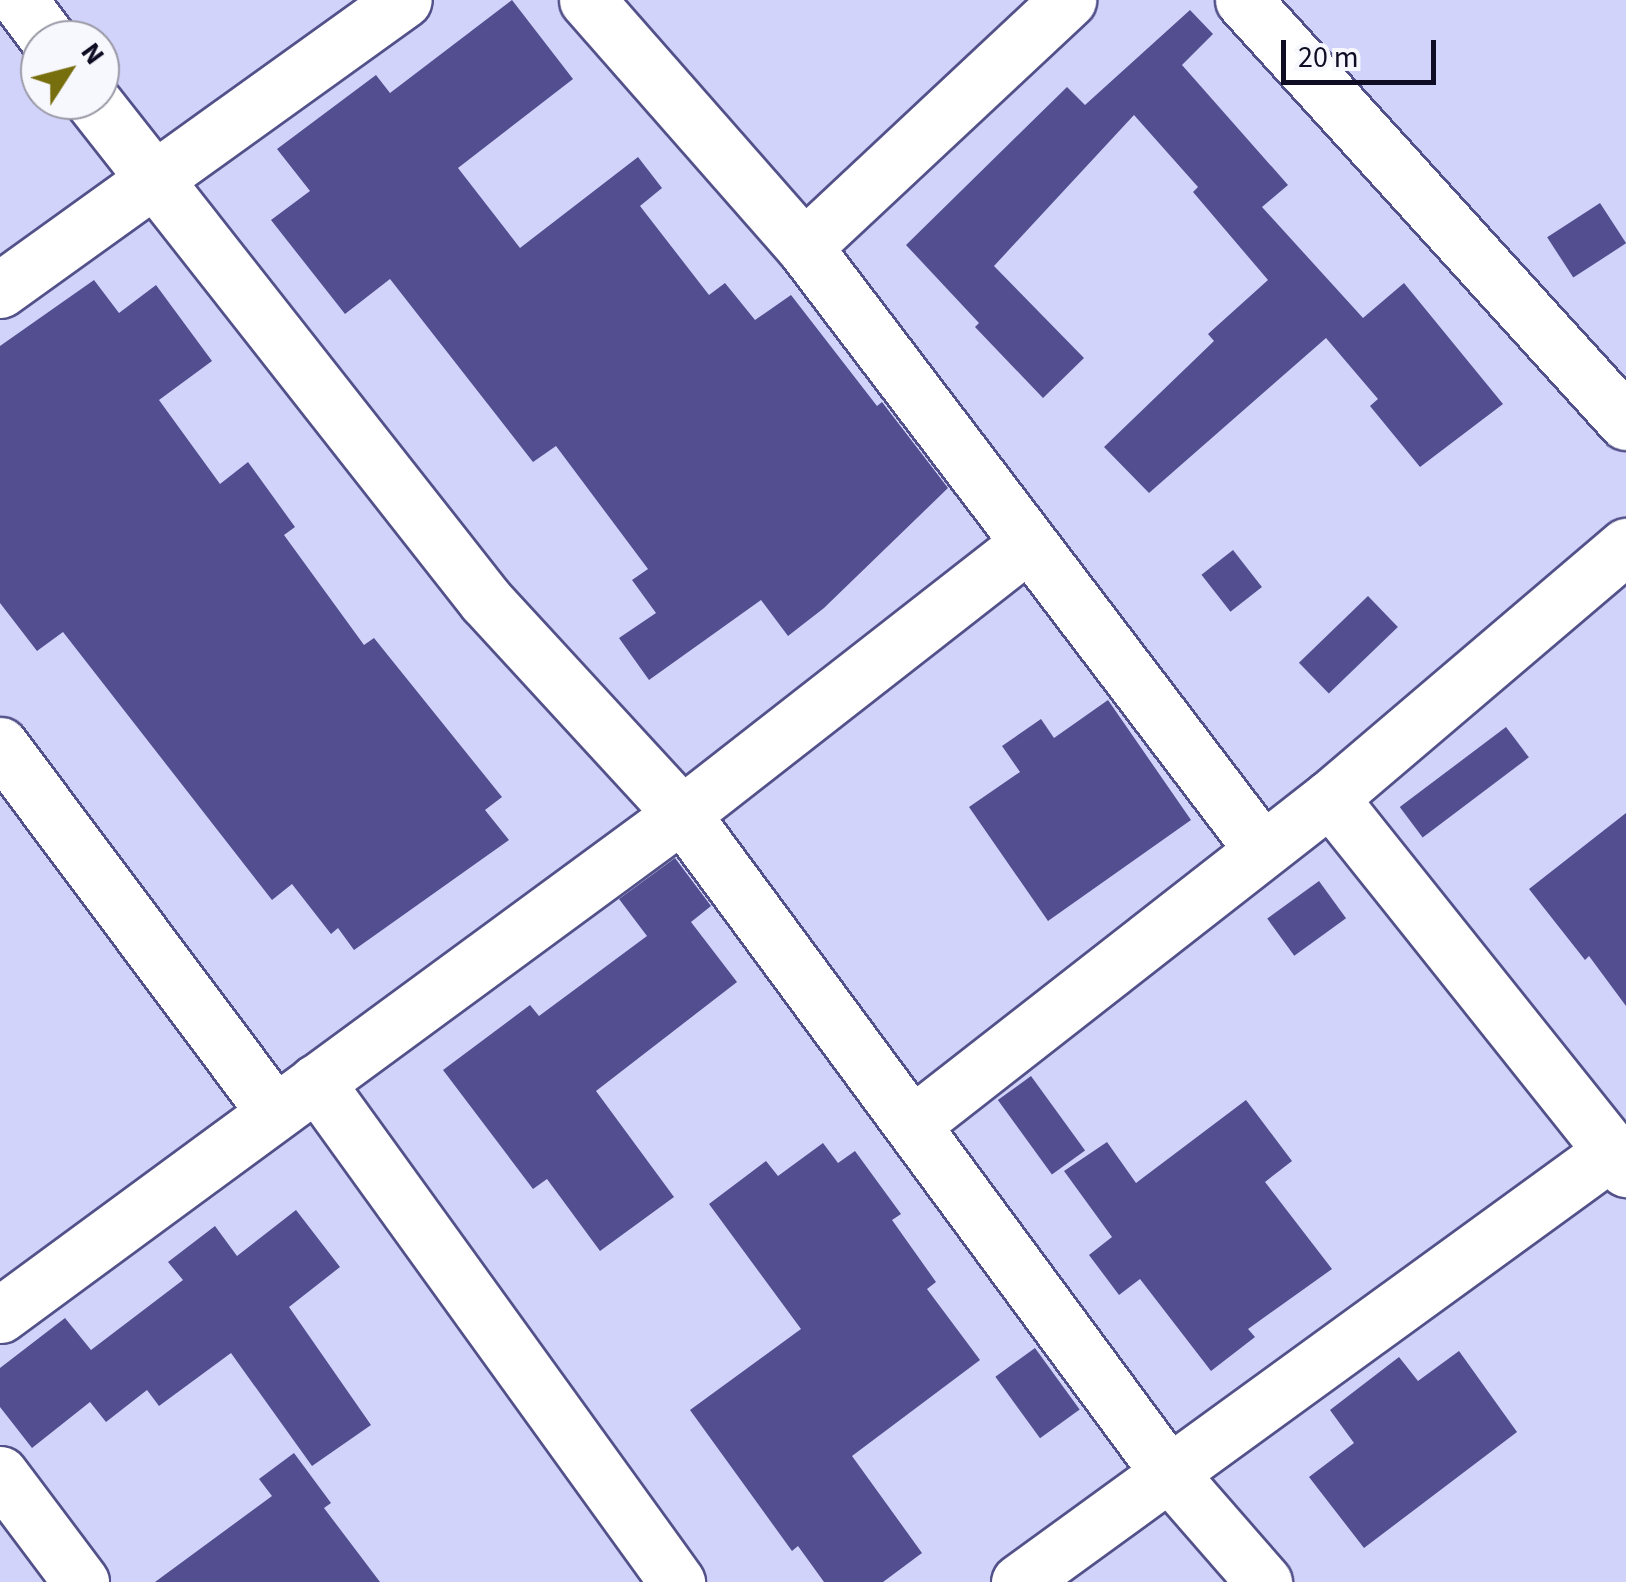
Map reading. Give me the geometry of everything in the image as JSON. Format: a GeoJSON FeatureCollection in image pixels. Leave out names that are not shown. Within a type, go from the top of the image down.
{"type":"FeatureCollection","features":[{"type":"Feature","properties":{"kind":"street"},"geometry":{"type":"LineString","coordinates":[[0,290],[404,0]]}},
{"type":"Feature","properties":{"kind":"street"},"geometry":{"type":"LineString","coordinates":[[587,0],[804,247],[1261,848]]}},
{"type":"Feature","properties":{"kind":"street"},"geometry":{"type":"LineString","coordinates":[[804,247],[1068,0]]}},
{"type":"Feature","properties":{"kind":"street"},"geometry":{"type":"LineString","coordinates":[[1243,0],[1626,422]]}},
{"type":"Feature","properties":{"kind":"street"},"geometry":{"type":"LineString","coordinates":[[107,120],[486,601],[682,814],[914,1123],[1168,1472],[1264,1582]]}},
{"type":"Feature","properties":{"kind":"street"},"geometry":{"type":"LineString","coordinates":[[0,1315],[682,814],[1028,544]]}},
{"type":"Feature","properties":{"kind":"street"},"geometry":{"type":"LineString","coordinates":[[914,1123],[1261,848],[1330,798],[1626,546]]}},
{"type":"Feature","properties":{"kind":"street"},"geometry":{"type":"LineString","coordinates":[[0,745],[296,1098],[677,1582]]}},
{"type":"Feature","properties":{"kind":"street"},"geometry":{"type":"LineString","coordinates":[[1019,1582],[1168,1472],[1618,1160],[1330,798]]}},
{"type":"Feature","properties":{"kind":"street"},"geometry":{"type":"LineString","coordinates":[[0,1474],[81,1582]]}},
{"type":"Feature","properties":{"kind":"building"},"geometry":{"type":"Polygon","coordinates":[[[512,0],[573,79],[458,168],[520,248],[638,157],[662,188],[640,206],[709,295],[725,283],[755,320],[791,295],[877,406],[882,402],[948,488],[824,608],[788,636],[761,600],[649,680],[619,638],[656,613],[632,580],[648,569],[556,446],[533,462],[390,279],[345,314],[271,220],[310,191],[277,149],[376,75],[390,93],[512,0]]]}},
{"type":"Feature","properties":{"kind":"building"},"geometry":{"type":"Polygon","coordinates":[[[1190,10],[1213,34],[1182,65],[1288,185],[1262,207],[1363,318],[1404,283],[1503,404],[1420,467],[1370,406],[1378,399],[1326,338],[1149,493],[1104,447],[1214,341],[1208,334],[1268,280],[1193,192],[1198,187],[1134,115],[994,266],[1084,358],[1043,398],[975,327],[979,323],[906,245],[1067,87],[1085,105],[1190,10]]]}},
{"type":"Feature","properties":{"kind":"building"},"geometry":{"type":"Polygon","coordinates":[[[1600,203],[1626,243],[1573,278],[1547,237],[1600,203]]]}},
{"type":"Feature","properties":{"kind":"building"},"geometry":{"type":"Polygon","coordinates":[[[94,280],[119,313],[156,285],[212,361],[159,400],[220,484],[248,462],[295,527],[284,535],[364,645],[374,638],[502,797],[485,810],[509,840],[354,950],[338,928],[331,934],[292,884],[272,900],[63,632],[37,651],[0,603],[0,346],[94,280]]]}},
{"type":"Feature","properties":{"kind":"building"},"geometry":{"type":"Polygon","coordinates":[[[1233,550],[1262,587],[1230,612],[1201,575],[1233,550]]]}},
{"type":"Feature","properties":{"kind":"building"},"geometry":{"type":"Polygon","coordinates":[[[1368,596],[1398,627],[1329,694],[1299,663],[1368,596]]]}},
{"type":"Feature","properties":{"kind":"building"},"geometry":{"type":"Polygon","coordinates":[[[1108,700],[1191,820],[1048,921],[969,807],[1020,772],[1002,746],[1041,719],[1054,738],[1108,700]]]}},
{"type":"Feature","properties":{"kind":"building"},"geometry":{"type":"Polygon","coordinates":[[[1506,727],[1529,757],[1423,837],[1400,807],[1506,727]]]}},
{"type":"Feature","properties":{"kind":"building"},"geometry":{"type":"Polygon","coordinates":[[[1626,813],[1626,1006],[1589,956],[1585,960],[1529,889],[1626,813]]]}},
{"type":"Feature","properties":{"kind":"building"},"geometry":{"type":"Polygon","coordinates":[[[675,858],[711,906],[691,922],[737,982],[596,1091],[674,1197],[600,1251],[547,1179],[533,1189],[443,1070],[530,1005],[539,1016],[647,936],[619,899],[675,858]]]}},
{"type":"Feature","properties":{"kind":"building"},"geometry":{"type":"Polygon","coordinates":[[[1319,881],[1346,918],[1294,956],[1267,919],[1319,881]]]}},
{"type":"Feature","properties":{"kind":"building"},"geometry":{"type":"Polygon","coordinates":[[[1031,1076],[1085,1150],[1052,1175],[998,1100],[1031,1076]]]}},
{"type":"Feature","properties":{"kind":"building"},"geometry":{"type":"Polygon","coordinates":[[[1246,1100],[1292,1161],[1265,1182],[1332,1269],[1248,1329],[1255,1337],[1211,1371],[1140,1279],[1119,1295],[1089,1255],[1112,1237],[1064,1171],[1107,1142],[1136,1183],[1246,1100]]]}},
{"type":"Feature","properties":{"kind":"building"},"geometry":{"type":"Polygon","coordinates":[[[823,1143],[838,1163],[855,1151],[901,1214],[892,1220],[936,1282],[927,1289],[980,1360],[852,1456],[922,1553],[883,1582],[824,1582],[798,1546],[792,1551],[690,1410],[801,1329],[709,1204],[766,1161],[778,1176],[823,1143]]]}},
{"type":"Feature","properties":{"kind":"building"},"geometry":{"type":"Polygon","coordinates":[[[296,1210],[340,1267],[289,1307],[371,1425],[312,1466],[231,1353],[159,1406],[147,1390],[106,1422],[90,1402],[32,1448],[0,1407],[0,1368],[65,1318],[91,1350],[183,1280],[168,1262],[215,1226],[237,1256],[296,1210]]]}},
{"type":"Feature","properties":{"kind":"building"},"geometry":{"type":"Polygon","coordinates":[[[1035,1348],[1080,1409],[1040,1438],[995,1377],[1035,1348]]]}},
{"type":"Feature","properties":{"kind":"building"},"geometry":{"type":"Polygon","coordinates":[[[1459,1351],[1517,1432],[1364,1548],[1309,1477],[1354,1443],[1330,1410],[1399,1357],[1418,1381],[1459,1351]]]}},
{"type":"Feature","properties":{"kind":"building"},"geometry":{"type":"Polygon","coordinates":[[[294,1453],[331,1503],[324,1508],[380,1582],[155,1582],[272,1496],[259,1479],[294,1453]]]}}]}
